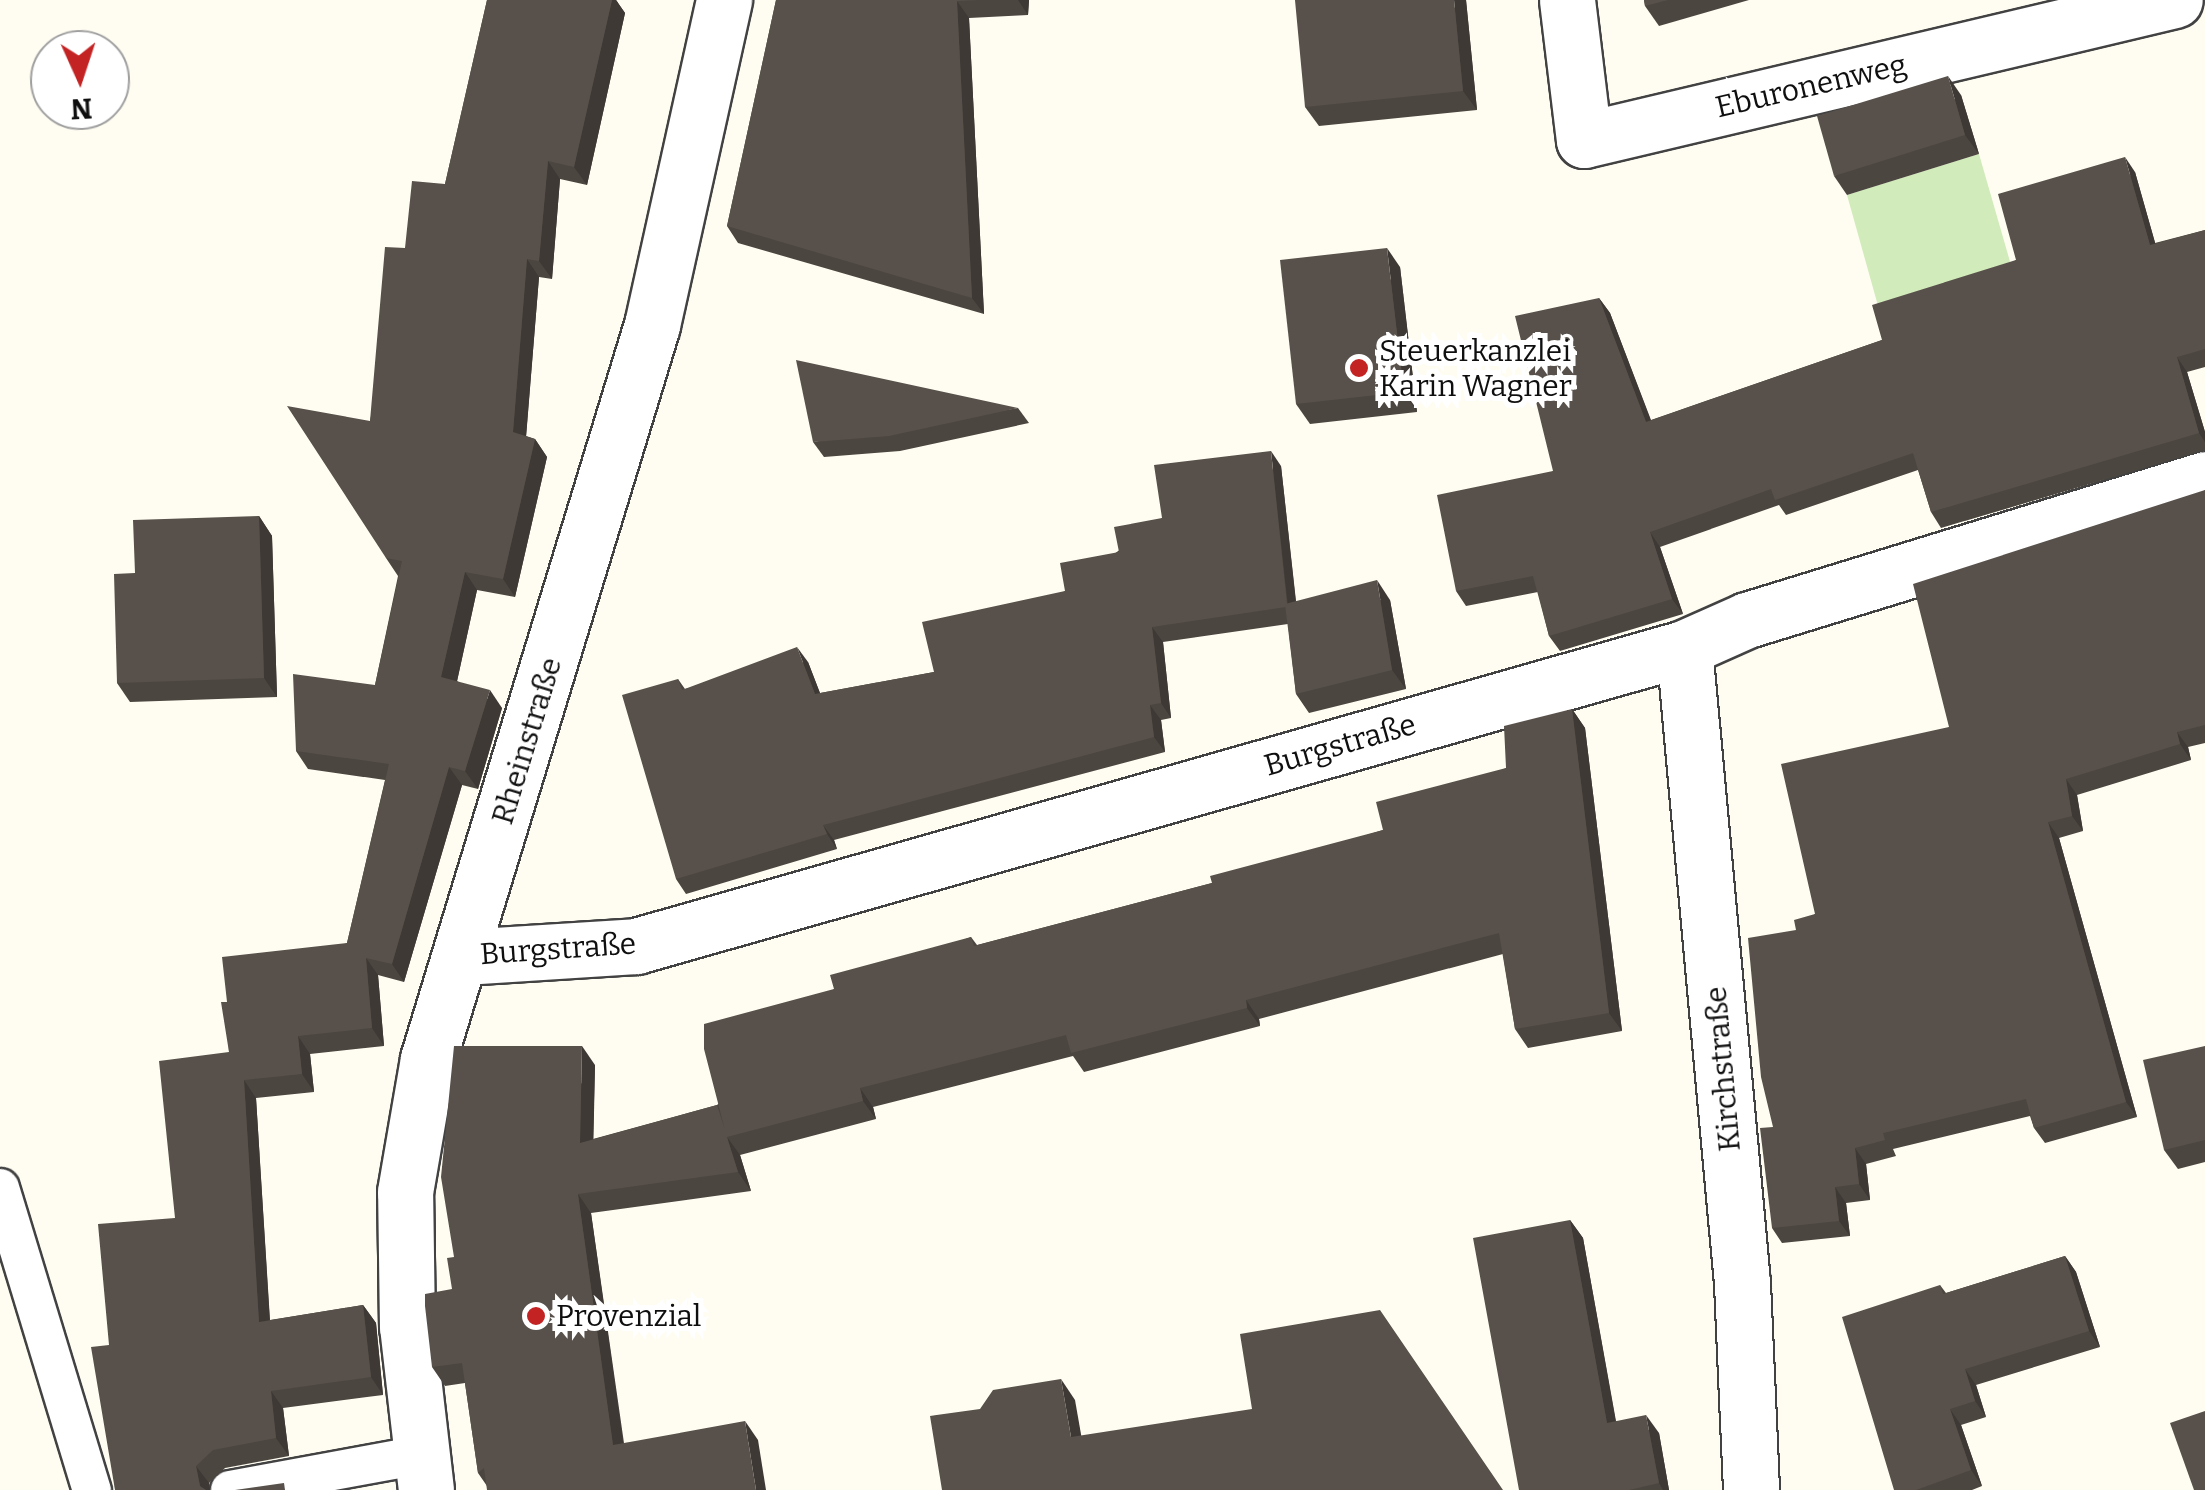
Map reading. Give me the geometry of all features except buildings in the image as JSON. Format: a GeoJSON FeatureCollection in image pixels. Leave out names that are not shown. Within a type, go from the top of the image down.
{"type":"FeatureCollection","features":[{"type":"Feature","properties":{"kind":"street","name":"Rheinstraße"},"geometry":{"type":"LineString","coordinates":[[423,1473],[408,1327],[405,1192],[428,1059],[463,957],[652,325],[724,0]]}},
{"type":"Feature","properties":{"kind":"street","name":"Eburonenweg"},"geometry":{"type":"LineString","coordinates":[[1567,0],[1584,140],[2175,0]]}},
{"type":"Feature","properties":{"kind":"street","name":"Burgstraße"},"geometry":{"type":"LineString","coordinates":[[463,957],[636,946],[1684,648],[1747,620],[2205,479]]}},
{"type":"Feature","properties":{"kind":"street","name":"Kirchstraße"},"geometry":{"type":"LineString","coordinates":[[1684,648],[1742,1283],[1750,1490]]}},
{"type":"Feature","properties":{"kind":"lane"},"geometry":{"type":"LineString","coordinates":[[0,1188],[92,1490]]}},
{"type":"Feature","properties":{"kind":"lane"},"geometry":{"type":"LineString","coordinates":[[230,1490],[365,1462],[423,1473]]}},
{"type":"Feature","properties":{"kind":"green space"},"geometry":{"type":"Polygon","coordinates":[[[1979,154],[2015,279],[1882,320],[1847,195],[1979,154]]]}},
{"type":"Feature","properties":{"kind":"place","name":"Steuerkanzlei Karin Wagner"},"geometry":{"type":"Point","coordinates":[1359,368]}},
{"type":"Feature","properties":{"kind":"place","name":"Provenzial"},"geometry":{"type":"Point","coordinates":[536,1316]}}]}
